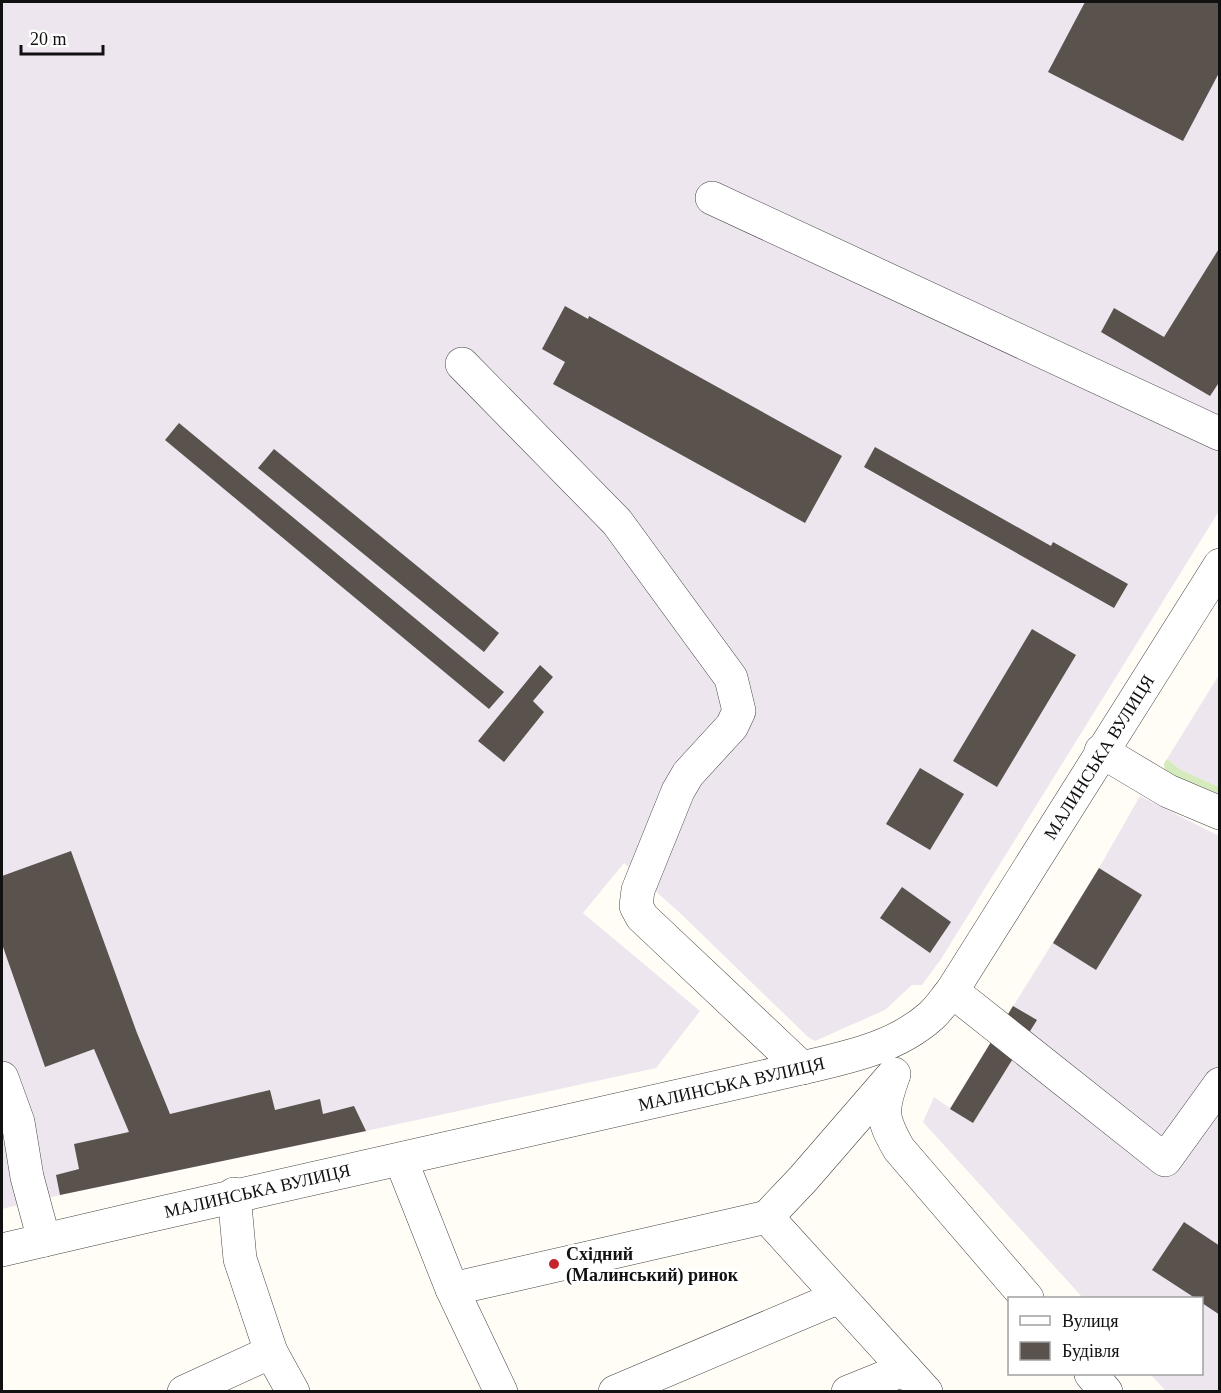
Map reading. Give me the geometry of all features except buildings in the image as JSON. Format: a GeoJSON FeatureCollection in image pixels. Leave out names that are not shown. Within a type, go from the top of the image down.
{"type":"FeatureCollection","features":[{"type":"Feature","properties":{"kind":"street"},"geometry":{"type":"LineString","coordinates":[[712,198],[1220,434]]}},
{"type":"Feature","properties":{"kind":"street"},"geometry":{"type":"LineString","coordinates":[[462,364],[617,522],[731,678],[739,711],[732,726],[688,774],[678,791],[638,890],[636,906],[642,917],[802,1068]]}},
{"type":"Feature","properties":{"kind":"street","name":"МАЛИНСЬКА ВУЛИЦЯ"},"geometry":{"type":"LineString","coordinates":[[2,1250],[234,1194],[401,1160],[802,1068],[864,1053],[908,1034],[942,1003],[1220,565]]}},
{"type":"Feature","properties":{"kind":"street"},"geometry":{"type":"LineString","coordinates":[[1101,751],[1168,791],[1220,813]]}},
{"type":"Feature","properties":{"kind":"street"},"geometry":{"type":"LineString","coordinates":[[1025,1297],[899,1149],[889,1131],[883,1113],[894,1074],[905,1053],[942,1003],[1165,1160],[1220,1084]]}},
{"type":"Feature","properties":{"kind":"street"},"geometry":{"type":"LineString","coordinates":[[452,1289],[767,1217],[894,1074]]}},
{"type":"Feature","properties":{"kind":"street"},"geometry":{"type":"LineString","coordinates":[[2,1078],[18,1122],[27,1177],[44,1240]]}},
{"type":"Feature","properties":{"kind":"street"},"geometry":{"type":"LineString","coordinates":[[846,1130],[864,1120],[875,1121],[889,1131]]}},
{"type":"Feature","properties":{"kind":"street"},"geometry":{"type":"LineString","coordinates":[[401,1160],[452,1289],[501,1392]]}},
{"type":"Feature","properties":{"kind":"street"},"geometry":{"type":"LineString","coordinates":[[234,1194],[240,1259],[271,1352],[293,1392]]}},
{"type":"Feature","properties":{"kind":"street"},"geometry":{"type":"LineString","coordinates":[[767,1217],[916,1380]]}},
{"type":"Feature","properties":{"kind":"street"},"geometry":{"type":"LineString","coordinates":[[615,1392],[839,1297]]}},
{"type":"Feature","properties":{"kind":"street"},"geometry":{"type":"LineString","coordinates":[[183,1392],[271,1352]]}},
{"type":"Feature","properties":{"kind":"street"},"geometry":{"type":"LineString","coordinates":[[848,1392],[916,1380]]}},
{"type":"Feature","properties":{"kind":"shaded area"},"geometry":{"type":"Polygon","coordinates":[[[2,2],[1219,2],[1219,511],[941,959],[922,985],[912,985],[885,1010],[815,1041],[808,1037],[680,913],[624,863],[583,913],[700,1011],[656,1068],[2,1209],[2,2]]]}},
{"type":"Feature","properties":{"kind":"shaded area"},"geometry":{"type":"Polygon","coordinates":[[[1219,675],[1219,787],[1181,770],[1167,759],[1219,675]]]}},
{"type":"Feature","properties":{"kind":"shaded area"},"geometry":{"type":"Polygon","coordinates":[[[1140,796],[1219,836],[1219,1391],[1166,1391],[1151,1375],[1203,1375],[1203,1297],[1082,1297],[923,1122],[934,1097],[950,1108],[1099,868],[1140,796]]]}},
{"type":"Feature","properties":{"kind":"green space"},"geometry":{"type":"Polygon","coordinates":[[[1167,759],[1181,770],[1219,787],[1219,798],[1165,775],[1164,763],[1167,759]]]}},
{"type":"Feature","properties":{"kind":"place","name":"Східний (Малинський) ринок"},"geometry":{"type":"Point","coordinates":[554,1264]}}]}
